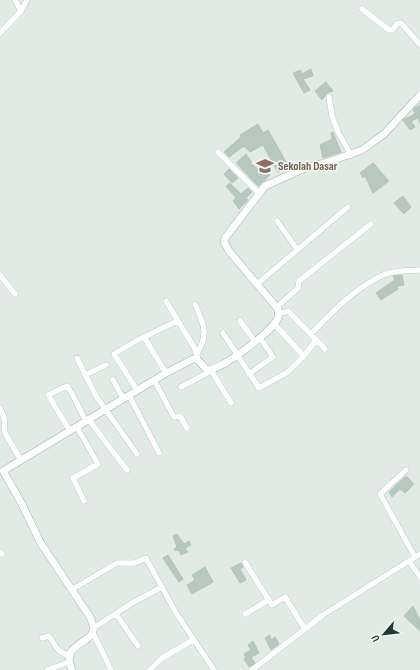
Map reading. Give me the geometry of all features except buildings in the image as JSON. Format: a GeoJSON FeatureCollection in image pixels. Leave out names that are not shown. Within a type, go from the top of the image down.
{"type":"FeatureCollection","features":[{"type":"Feature","properties":{"kind":"street"},"geometry":{"type":"LineString","coordinates":[[0,33],[18,5],[27,0]]}},
{"type":"Feature","properties":{"kind":"street"},"geometry":{"type":"LineString","coordinates":[[362,9],[389,30],[392,30],[397,24],[401,23],[420,45]]}},
{"type":"Feature","properties":{"kind":"street"},"geometry":{"type":"LineString","coordinates":[[278,311],[229,251],[224,242],[225,238],[259,193],[269,184],[286,175],[305,168],[351,155],[362,150],[384,134],[420,95]]}},
{"type":"Feature","properties":{"kind":"street"},"geometry":{"type":"LineString","coordinates":[[329,97],[332,116],[336,127],[351,155]]}},
{"type":"Feature","properties":{"kind":"street"},"geometry":{"type":"LineString","coordinates":[[218,152],[259,193]]}},
{"type":"Feature","properties":{"kind":"street"},"geometry":{"type":"LineString","coordinates":[[257,284],[297,248],[348,207]]}},
{"type":"Feature","properties":{"kind":"street"},"geometry":{"type":"LineString","coordinates":[[277,221],[297,248]]}},
{"type":"Feature","properties":{"kind":"street"},"geometry":{"type":"LineString","coordinates":[[181,387],[237,354],[257,339],[274,324],[278,311],[298,288],[299,281],[371,224]]}},
{"type":"Feature","properties":{"kind":"street"},"geometry":{"type":"LineString","coordinates":[[311,334],[339,305],[383,276],[394,272],[420,270]]}},
{"type":"Feature","properties":{"kind":"street"},"geometry":{"type":"LineString","coordinates":[[0,275],[15,294]]}},
{"type":"Feature","properties":{"kind":"street"},"geometry":{"type":"LineString","coordinates":[[166,301],[197,357],[205,368],[210,370],[231,403]]}},
{"type":"Feature","properties":{"kind":"street"},"geometry":{"type":"LineString","coordinates":[[110,670],[90,617],[40,542],[22,504],[1,472],[154,380],[197,357],[204,341],[204,334],[201,318],[195,304]]}},
{"type":"Feature","properties":{"kind":"street"},"geometry":{"type":"LineString","coordinates":[[278,311],[288,310],[325,349]]}},
{"type":"Feature","properties":{"kind":"street"},"geometry":{"type":"LineString","coordinates":[[240,320],[273,357],[249,374]]}},
{"type":"Feature","properties":{"kind":"street"},"geometry":{"type":"LineString","coordinates":[[137,390],[114,354],[177,321]]}},
{"type":"Feature","properties":{"kind":"street"},"geometry":{"type":"LineString","coordinates":[[274,324],[304,356]]}},
{"type":"Feature","properties":{"kind":"street"},"geometry":{"type":"LineString","coordinates":[[222,333],[259,388],[288,372],[304,356],[316,340]]}},
{"type":"Feature","properties":{"kind":"street"},"geometry":{"type":"LineString","coordinates":[[144,337],[166,373]]}},
{"type":"Feature","properties":{"kind":"street"},"geometry":{"type":"LineString","coordinates":[[77,358],[96,396],[137,454]]}},
{"type":"Feature","properties":{"kind":"street"},"geometry":{"type":"LineString","coordinates":[[86,375],[106,365]]}},
{"type":"Feature","properties":{"kind":"street"},"geometry":{"type":"LineString","coordinates":[[113,380],[126,397],[159,453]]}},
{"type":"Feature","properties":{"kind":"street"},"geometry":{"type":"LineString","coordinates":[[154,380],[174,417],[180,416],[187,428]]}},
{"type":"Feature","properties":{"kind":"street"},"geometry":{"type":"LineString","coordinates":[[70,431],[48,395],[67,386],[87,421],[127,470]]}},
{"type":"Feature","properties":{"kind":"street"},"geometry":{"type":"LineString","coordinates":[[0,408],[4,418],[3,435],[22,460]]}},
{"type":"Feature","properties":{"kind":"street"},"geometry":{"type":"LineString","coordinates":[[77,427],[98,463],[73,479],[84,501]]}},
{"type":"Feature","properties":{"kind":"street"},"geometry":{"type":"LineString","coordinates":[[252,670],[324,615],[418,555],[380,494],[406,470]]}},
{"type":"Feature","properties":{"kind":"street"},"geometry":{"type":"LineString","coordinates":[[72,590],[117,563],[136,562],[146,558],[193,640],[214,670]]}},
{"type":"Feature","properties":{"kind":"street"},"geometry":{"type":"LineString","coordinates":[[409,561],[420,577]]}},
{"type":"Feature","properties":{"kind":"street"},"geometry":{"type":"LineString","coordinates":[[245,562],[272,605],[285,597],[305,629]]}},
{"type":"Feature","properties":{"kind":"street"},"geometry":{"type":"LineString","coordinates":[[47,670],[69,659],[75,647],[94,630],[116,614],[162,587]]}},
{"type":"Feature","properties":{"kind":"street"},"geometry":{"type":"LineString","coordinates":[[246,614],[269,600]]}},
{"type":"Feature","properties":{"kind":"street"},"geometry":{"type":"LineString","coordinates":[[116,614],[138,646]]}},
{"type":"Feature","properties":{"kind":"street"},"geometry":{"type":"LineString","coordinates":[[42,638],[50,636],[59,652],[69,659],[72,670]]}},
{"type":"Feature","properties":{"kind":"street"},"geometry":{"type":"LineString","coordinates":[[150,670],[162,658],[193,640]]}},
{"type":"Feature","properties":{"kind":"place","name":"Sekolah Dasar"},"geometry":{"type":"Point","coordinates":[265,166]}}]}
